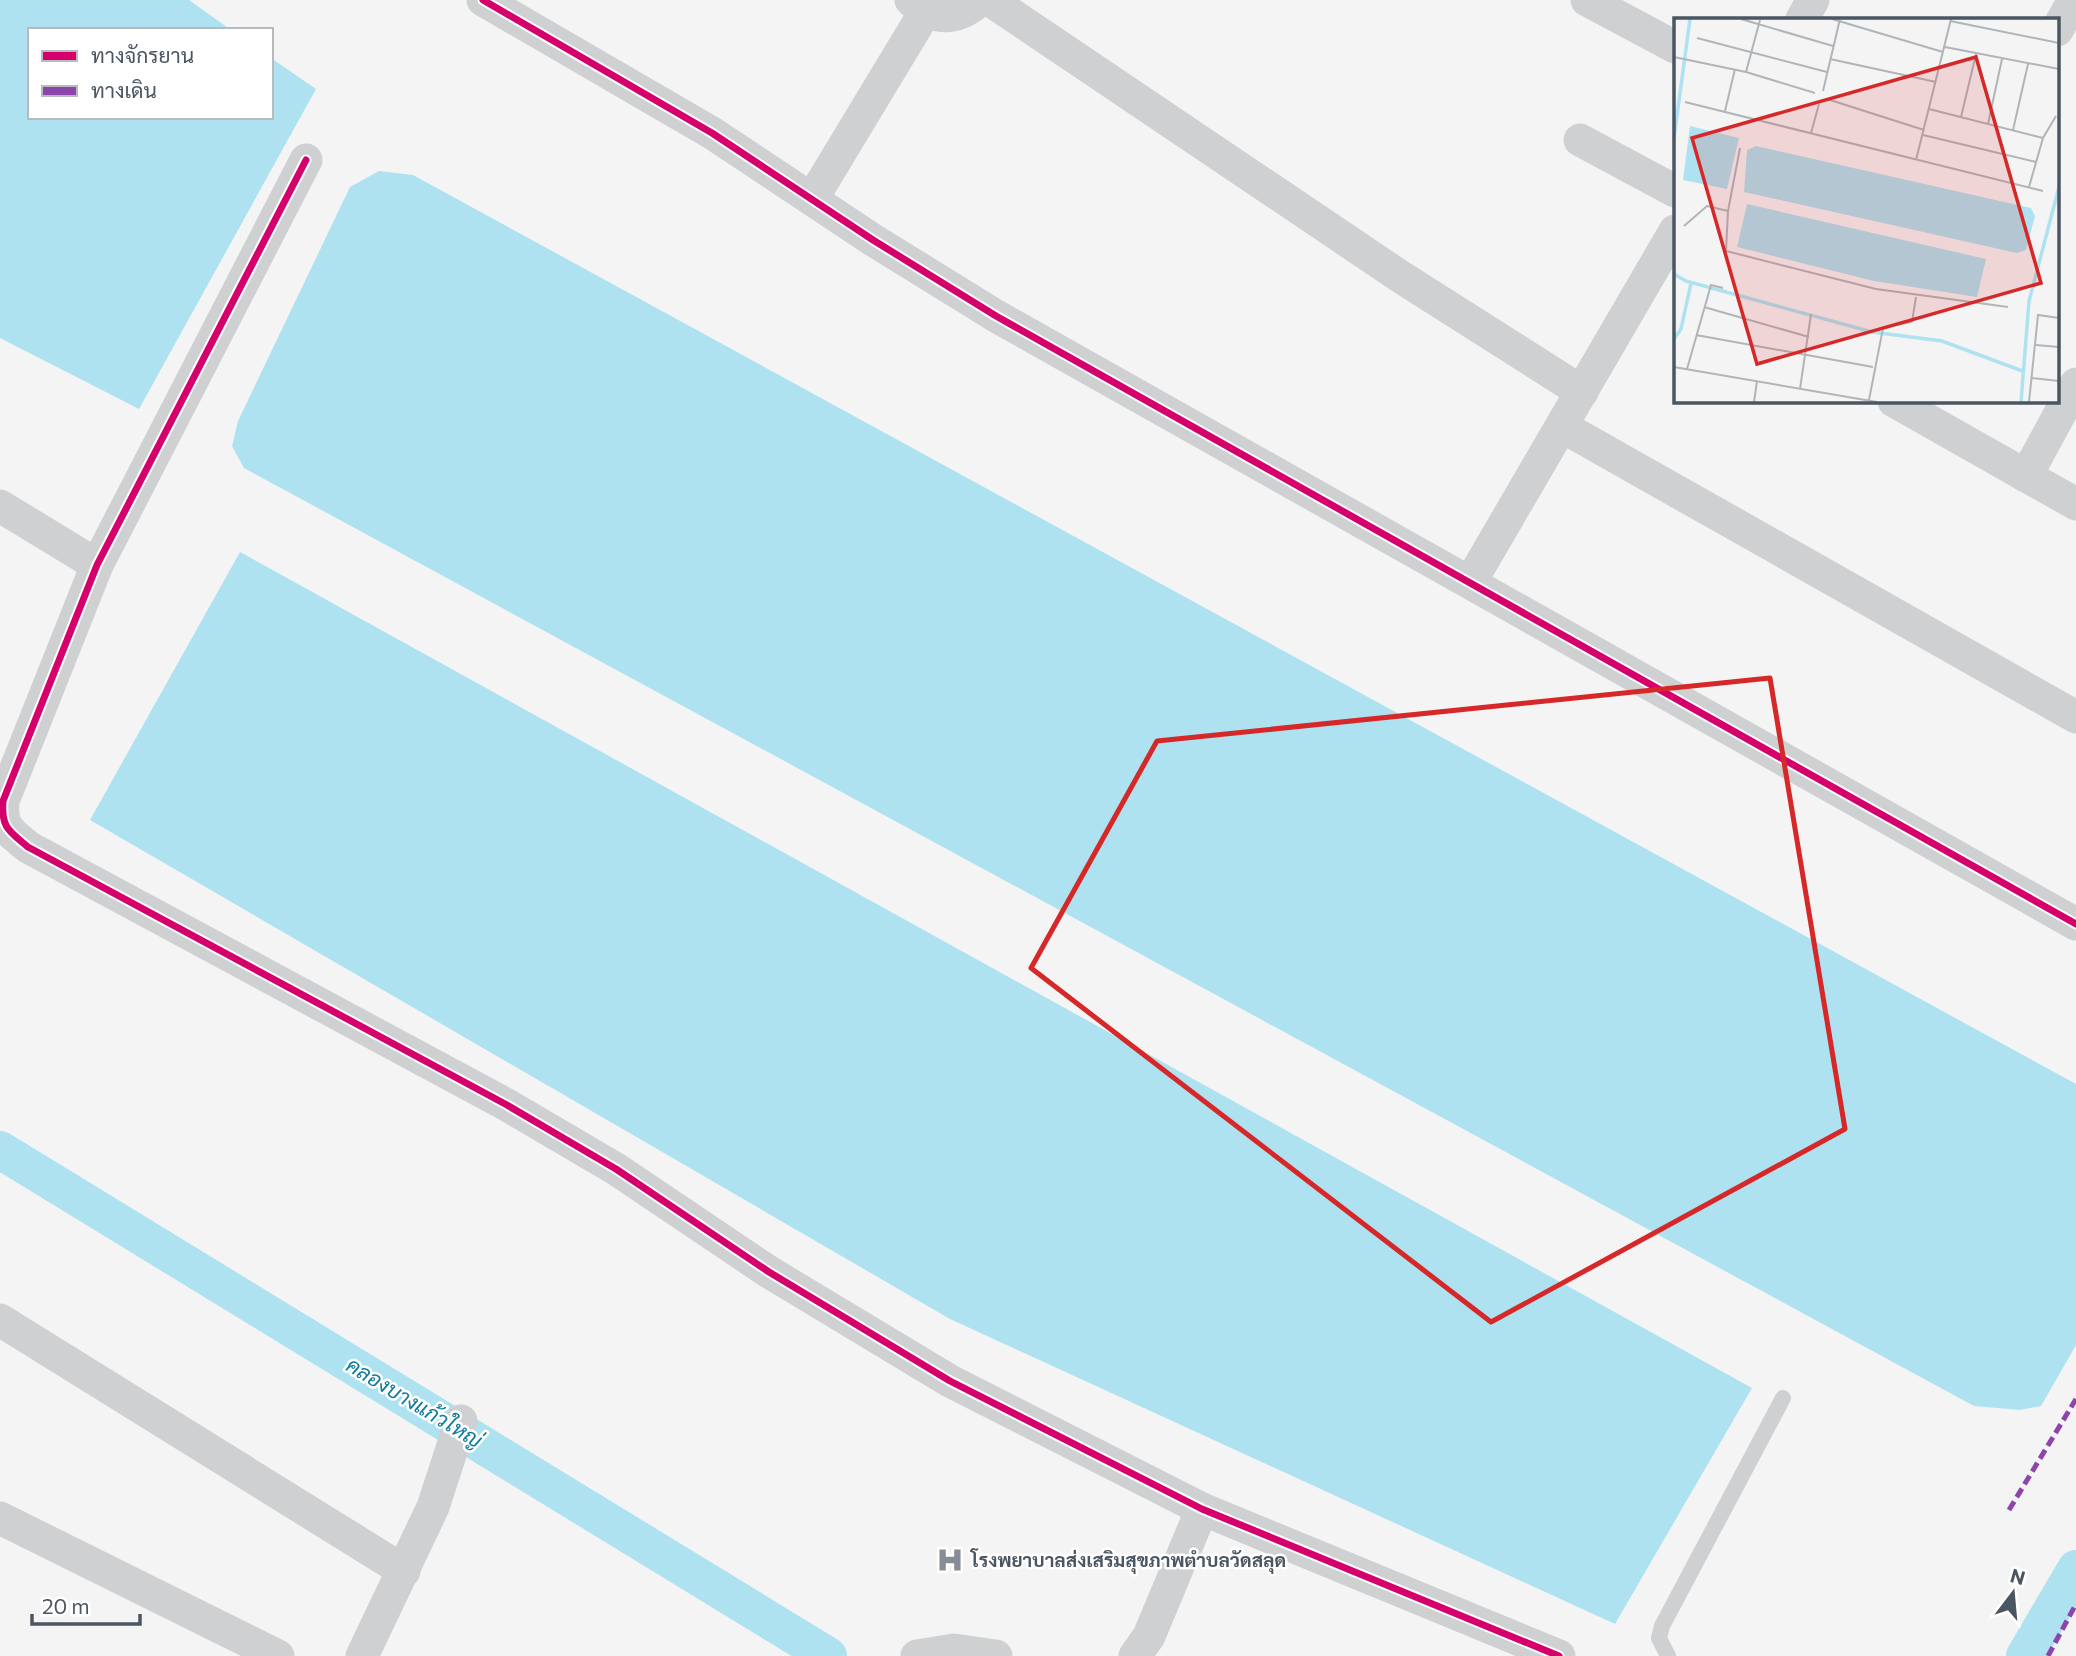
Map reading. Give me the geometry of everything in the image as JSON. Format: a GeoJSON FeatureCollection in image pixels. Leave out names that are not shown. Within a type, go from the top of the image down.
{"type":"FeatureCollection","features":[{"type":"Feature","properties":{"kind":"street"},"geometry":{"type":"LineString","coordinates":[[483,0],[712,133],[996,316],[2076,924]]}},
{"type":"Feature","properties":{"kind":"street"},"geometry":{"type":"LineString","coordinates":[[812,199],[918,6],[946,16],[968,11],[980,0]]}},
{"type":"Feature","properties":{"kind":"street"},"geometry":{"type":"LineString","coordinates":[[990,0],[1401,277],[1582,392]]}},
{"type":"Feature","properties":{"kind":"street"},"geometry":{"type":"LineString","coordinates":[[1587,0],[1674,46]]}},
{"type":"Feature","properties":{"kind":"street"},"geometry":{"type":"LineString","coordinates":[[1803,18],[1813,0]]}},
{"type":"Feature","properties":{"kind":"street"},"geometry":{"type":"LineString","coordinates":[[2058,28],[2074,0]]}},
{"type":"Feature","properties":{"kind":"street"},"geometry":{"type":"LineString","coordinates":[[1580,140],[1674,190]]}},
{"type":"Feature","properties":{"kind":"street"},"geometry":{"type":"LineString","coordinates":[[306,160],[97,565],[3,801],[1,819],[7,829],[28,847],[507,1105],[617,1169],[769,1272],[950,1381],[1202,1509],[1559,1656]]}},
{"type":"Feature","properties":{"kind":"street"},"geometry":{"type":"LineString","coordinates":[[1471,581],[1582,392],[1665,270],[1674,235]]}},
{"type":"Feature","properties":{"kind":"street"},"geometry":{"type":"LineString","coordinates":[[2026,476],[2076,384]]}},
{"type":"Feature","properties":{"kind":"street"},"geometry":{"type":"LineString","coordinates":[[1896,402],[2076,504]]}},
{"type":"Feature","properties":{"kind":"street"},"geometry":{"type":"LineString","coordinates":[[1563,427],[2076,717]]}},
{"type":"Feature","properties":{"kind":"street"},"geometry":{"type":"LineString","coordinates":[[0,506],[97,565]]}},
{"type":"Feature","properties":{"kind":"street"},"geometry":{"type":"LineString","coordinates":[[0,1320],[404,1571]]}},
{"type":"Feature","properties":{"kind":"street"},"geometry":{"type":"LineString","coordinates":[[362,1656],[433,1507],[460,1422]]}},
{"type":"Feature","properties":{"kind":"street"},"geometry":{"type":"LineString","coordinates":[[1135,1656],[1149,1636],[1202,1509]]}},
{"type":"Feature","properties":{"kind":"street"},"geometry":{"type":"LineString","coordinates":[[0,1518],[278,1656]]}},
{"type":"Feature","properties":{"kind":"street"},"geometry":{"type":"LineString","coordinates":[[917,1656],[954,1650],[996,1656]]}},
{"type":"Feature","properties":{"kind":"lane"},"geometry":{"type":"LineString","coordinates":[[1668,1656],[1659,1638],[1662,1626],[1783,1398]]}},
{"type":"Feature","properties":{"kind":"highlighted area"},"geometry":{"type":"Polygon","coordinates":[[[1770,678],[1845,1129],[1491,1322],[1031,968],[1157,741],[1770,678]]]}},
{"type":"Feature","properties":{"kind":"water"},"geometry":{"type":"Polygon","coordinates":[[[0,0],[189,0],[228,28],[28,28],[28,119],[273,119],[273,59],[316,89],[139,409],[0,338],[0,0]]]}},
{"type":"Feature","properties":{"kind":"water"},"geometry":{"type":"Polygon","coordinates":[[[379,171],[413,175],[2076,1084],[2076,1345],[2041,1406],[2020,1410],[1974,1406],[244,468],[232,446],[238,421],[350,187],[379,171]]]}},
{"type":"Feature","properties":{"kind":"water"},"geometry":{"type":"Polygon","coordinates":[[[240,552],[1752,1388],[1615,1624],[950,1319],[90,820],[240,552]]]}},
{"type":"Feature","properties":{"kind":"waterway","name":"คลองบางแก้วใหญ่"},"geometry":{"type":"LineString","coordinates":[[0,1150],[828,1656]]}},
{"type":"Feature","properties":{"kind":"waterway"},"geometry":{"type":"LineString","coordinates":[[2025,1656],[2076,1569]]}},
{"type":"Feature","properties":{"kind":"marked path"},"geometry":{"type":"LineString","coordinates":[[2009,1510],[2076,1399]]}},
{"type":"Feature","properties":{"kind":"marked path"},"geometry":{"type":"LineString","coordinates":[[2048,1656],[2076,1604]]}},
{"type":"Feature","properties":{"kind":"cycle path"},"geometry":{"type":"LineString","coordinates":[[483,0],[712,133],[873,240],[996,316],[2076,924]]}},
{"type":"Feature","properties":{"kind":"cycle path"},"geometry":{"type":"LineString","coordinates":[[306,160],[97,565],[3,801],[3,817],[11,833],[28,847],[507,1105],[616,1169],[769,1272],[950,1381],[1202,1509],[1559,1656]]}},
{"type":"Feature","properties":{"kind":"place","name":"โรงพยาบาลส่งเสริมสุขภาพตำบลวัดสลุด"},"geometry":{"type":"Point","coordinates":[950,1560]}}]}
